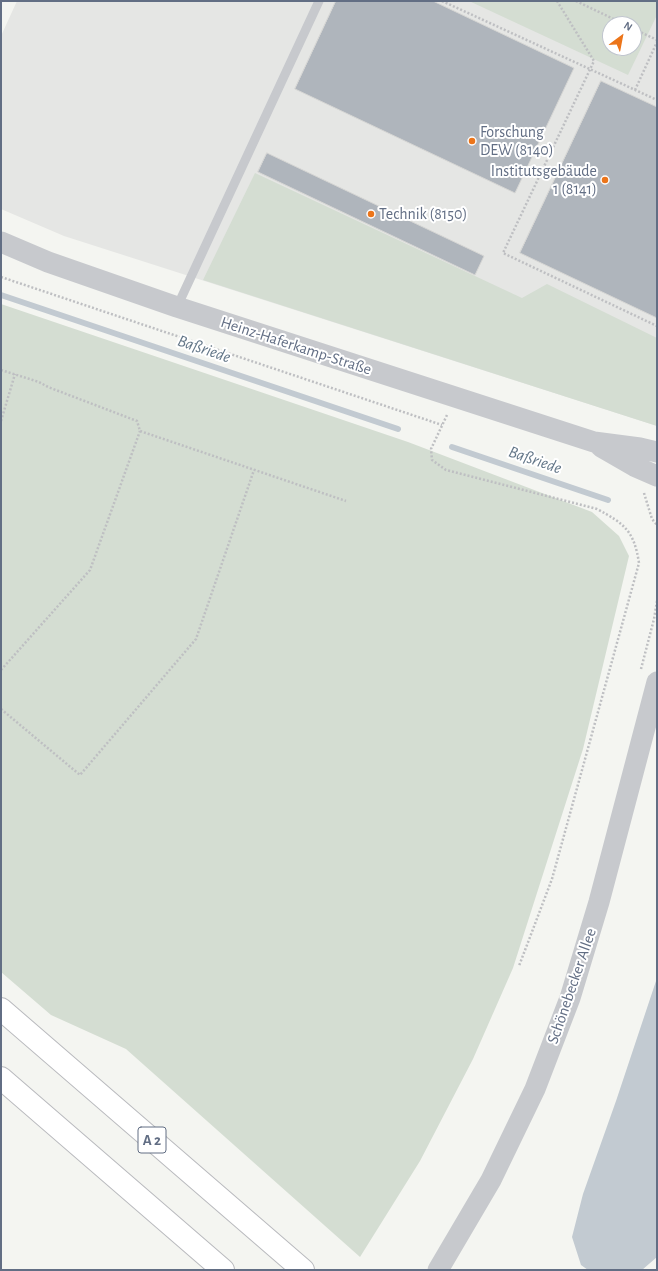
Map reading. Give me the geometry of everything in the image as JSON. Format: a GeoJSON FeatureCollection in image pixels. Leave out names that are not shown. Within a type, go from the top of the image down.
{"type":"FeatureCollection","features":[{"type":"Feature","properties":{"kind":"highway","name":"A 2"},"geometry":{"type":"LineString","coordinates":[[1,1009],[303,1270]]}},
{"type":"Feature","properties":{"kind":"highway"},"geometry":{"type":"LineString","coordinates":[[1,1078],[223,1270]]}},
{"type":"Feature","properties":{"kind":"street","name":"Heinz-Haferkamp-Straße"},"geometry":{"type":"LineString","coordinates":[[1,242],[48,262],[177,307],[455,398],[594,442],[640,448],[657,452]]}},
{"type":"Feature","properties":{"kind":"street","name":"Heinz-Haferkamp-Straße"},"geometry":{"type":"LineString","coordinates":[[594,442],[634,466],[657,476]]}},
{"type":"Feature","properties":{"kind":"street","name":"Schönebecker Allee"},"geometry":{"type":"LineString","coordinates":[[438,1270],[491,1180],[535,1089],[570,998],[599,902],[648,677]]}},
{"type":"Feature","properties":{"kind":"lane"},"geometry":{"type":"LineString","coordinates":[[177,307],[319,1]]}},
{"type":"Feature","properties":{"kind":"path"},"geometry":{"type":"LineString","coordinates":[[442,1],[657,100]]}},
{"type":"Feature","properties":{"kind":"path"},"geometry":{"type":"LineString","coordinates":[[557,1],[594,61],[502,253],[657,326]]}},
{"type":"Feature","properties":{"kind":"path"},"geometry":{"type":"LineString","coordinates":[[576,1],[607,16]]}},
{"type":"Feature","properties":{"kind":"path"},"geometry":{"type":"LineString","coordinates":[[635,90],[657,41],[642,33]]}},
{"type":"Feature","properties":{"kind":"path"},"geometry":{"type":"LineString","coordinates":[[1,277],[442,425]]}},
{"type":"Feature","properties":{"kind":"path"},"geometry":{"type":"LineString","coordinates":[[1,370],[39,382],[48,387],[137,421],[140,431],[90,570],[1,670]]}},
{"type":"Feature","properties":{"kind":"path"},"geometry":{"type":"LineString","coordinates":[[1,421],[15,374]]}},
{"type":"Feature","properties":{"kind":"path"},"geometry":{"type":"LineString","coordinates":[[455,398],[432,449],[432,460],[446,470],[597,509],[616,519],[628,530],[636,546],[638,564],[576,795],[552,879],[520,966]]}},
{"type":"Feature","properties":{"kind":"path"},"geometry":{"type":"LineString","coordinates":[[140,431],[346,500]]}},
{"type":"Feature","properties":{"kind":"path"},"geometry":{"type":"LineString","coordinates":[[1,710],[80,775],[196,639],[254,470]]}},
{"type":"Feature","properties":{"kind":"path"},"geometry":{"type":"LineString","coordinates":[[644,491],[652,518],[657,525]]}},
{"type":"Feature","properties":{"kind":"path"},"geometry":{"type":"LineString","coordinates":[[648,677],[657,601]]}},
{"type":"Feature","properties":{"kind":"shaded area"},"geometry":{"type":"Polygon","coordinates":[[[17,1],[657,1],[657,426],[64,236],[1,209],[1,36],[17,1]]]}},
{"type":"Feature","properties":{"kind":"shaded area"},"geometry":{"type":"Polygon","coordinates":[[[469,1],[657,1],[657,15],[642,46],[642,16],[602,16],[602,56],[637,56],[628,75],[469,1]]]}},
{"type":"Feature","properties":{"kind":"shaded area"},"geometry":{"type":"Polygon","coordinates":[[[255,173],[522,298],[547,284],[657,338],[657,426],[203,280],[255,173]]]}},
{"type":"Feature","properties":{"kind":"shaded area"},"geometry":{"type":"Polygon","coordinates":[[[1,304],[408,442],[592,512],[619,536],[629,556],[583,749],[513,968],[473,1059],[420,1161],[360,1257],[126,1049],[51,1015],[1,972],[1,304]]]}},
{"type":"Feature","properties":{"kind":"shaded area"},"geometry":{"type":"Polygon","coordinates":[[[657,978],[657,1257],[642,1270],[588,1270],[581,1265],[572,1237],[583,1194],[657,978]]]}},
{"type":"Feature","properties":{"kind":"building","name":"Forschung DEW (8140)"},"geometry":{"type":"Polygon","coordinates":[[[336,1],[433,1],[574,68],[515,193],[295,89],[336,1]]]}},
{"type":"Feature","properties":{"kind":"building","name":"Institutsgebäude 1 (8141)"},"geometry":{"type":"Polygon","coordinates":[[[601,81],[657,107],[657,318],[520,253],[601,81]]]}},
{"type":"Feature","properties":{"kind":"building","name":"Technik (8150)"},"geometry":{"type":"Polygon","coordinates":[[[267,153],[484,256],[475,275],[258,172],[267,153]]]}},
{"type":"Feature","properties":{"kind":"waterway","name":"Baßriede"},"geometry":{"type":"LineString","coordinates":[[1,295],[398,429]]}},
{"type":"Feature","properties":{"kind":"waterway","name":"Baßriede"},"geometry":{"type":"LineString","coordinates":[[452,447],[608,500]]}},
{"type":"Feature","properties":{"kind":"place","name":"Forschung DEW (8140)"},"geometry":{"type":"Point","coordinates":[472,141]}},
{"type":"Feature","properties":{"kind":"place","name":"Institutsgebäude 1 (8141)"},"geometry":{"type":"Point","coordinates":[605,180]}},
{"type":"Feature","properties":{"kind":"place","name":"Technik (8150)"},"geometry":{"type":"Point","coordinates":[371,214]}}]}
